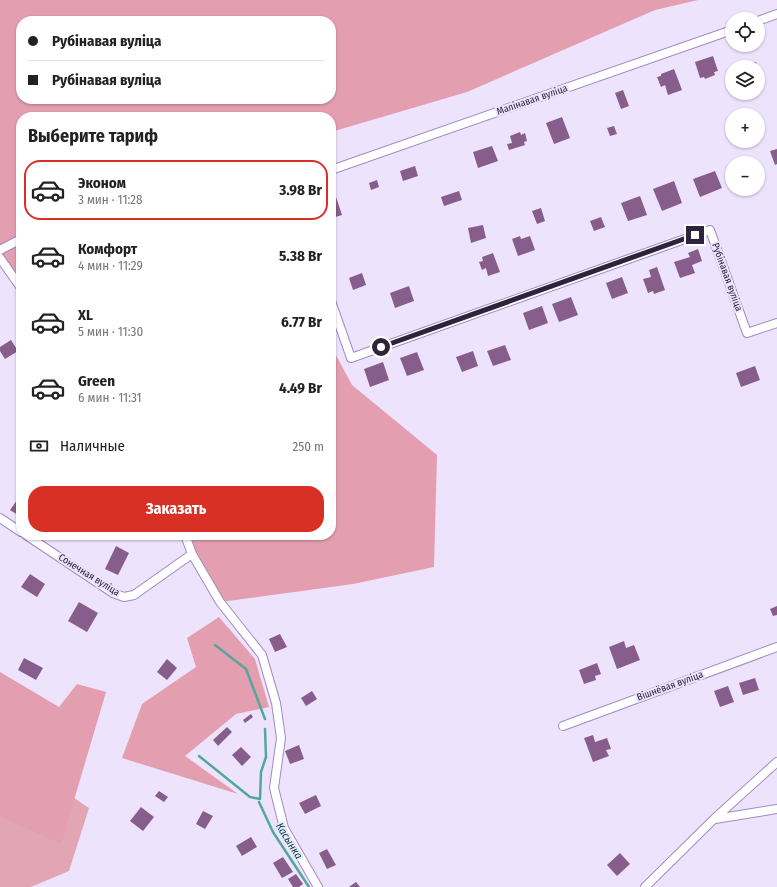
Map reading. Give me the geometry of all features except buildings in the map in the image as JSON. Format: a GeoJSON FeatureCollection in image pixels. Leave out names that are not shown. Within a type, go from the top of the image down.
{"type":"FeatureCollection","features":[{"type":"Feature","properties":{"kind":"street"},"geometry":{"type":"LineString","coordinates":[[765,18],[777,14]]}},
{"type":"Feature","properties":{"kind":"street","name":"Малінавая вуліца"},"geometry":{"type":"LineString","coordinates":[[336,168],[725,32]]}},
{"type":"Feature","properties":{"kind":"street","name":"Рубінавая вуліца"},"geometry":{"type":"LineString","coordinates":[[336,316],[351,358],[710,230],[747,333],[777,323]]}},
{"type":"Feature","properties":{"kind":"street"},"geometry":{"type":"LineString","coordinates":[[0,250],[16,242]]}},
{"type":"Feature","properties":{"kind":"street"},"geometry":{"type":"LineString","coordinates":[[0,258],[16,281]]}},
{"type":"Feature","properties":{"kind":"street"},"geometry":{"type":"LineString","coordinates":[[0,518],[16,529]]}},
{"type":"Feature","properties":{"kind":"street","name":"Сонечная вуліца"},"geometry":{"type":"LineString","coordinates":[[34,540],[113,593],[124,597],[134,595],[192,554]]}},
{"type":"Feature","properties":{"kind":"street"},"geometry":{"type":"LineString","coordinates":[[187,540],[192,554],[220,602],[262,655],[276,703],[281,738],[274,788],[277,802],[284,828],[318,887]]}},
{"type":"Feature","properties":{"kind":"street","name":"Вішнёвая вуліца"},"geometry":{"type":"LineString","coordinates":[[563,726],[777,646]]}},
{"type":"Feature","properties":{"kind":"street"},"geometry":{"type":"LineString","coordinates":[[645,887],[714,819],[777,762]]}},
{"type":"Feature","properties":{"kind":"street"},"geometry":{"type":"LineString","coordinates":[[714,819],[777,809]]}},
{"type":"Feature","properties":{"kind":"shaded area"},"geometry":{"type":"Polygon","coordinates":[[[0,0],[698,0],[655,10],[467,92],[336,131],[336,112],[16,112],[16,281],[0,258],[0,0]]]}},
{"type":"Feature","properties":{"kind":"shaded area"},"geometry":{"type":"Polygon","coordinates":[[[336,355],[352,385],[437,455],[434,567],[353,584],[220,602],[188,540],[336,540],[336,355]]]}},
{"type":"Feature","properties":{"kind":"shaded area"},"geometry":{"type":"Polygon","coordinates":[[[219,617],[255,659],[269,707],[236,714],[185,756],[238,794],[122,758],[142,704],[196,667],[187,638],[219,617]]]}},
{"type":"Feature","properties":{"kind":"shaded area"},"geometry":{"type":"Polygon","coordinates":[[[0,672],[59,707],[77,684],[106,692],[61,844],[0,816],[0,672]]]}},
{"type":"Feature","properties":{"kind":"shaded area"},"geometry":{"type":"Polygon","coordinates":[[[0,748],[89,808],[69,871],[31,887],[0,887],[0,748]]]}},
{"type":"Feature","properties":{"kind":"waterway"},"geometry":{"type":"LineString","coordinates":[[215,645],[246,669],[265,719]]}},
{"type":"Feature","properties":{"kind":"waterway","name":"Касынка"},"geometry":{"type":"LineString","coordinates":[[199,756],[250,797],[260,799],[261,772],[266,757],[265,729]]}},
{"type":"Feature","properties":{"kind":"waterway","name":"Касынка"},"geometry":{"type":"LineString","coordinates":[[259,802],[273,832],[309,887]]}},
{"type":"Feature","properties":{"kind":"route"},"geometry":{"type":"LineString","coordinates":[[381,347],[695,235]]}}]}
